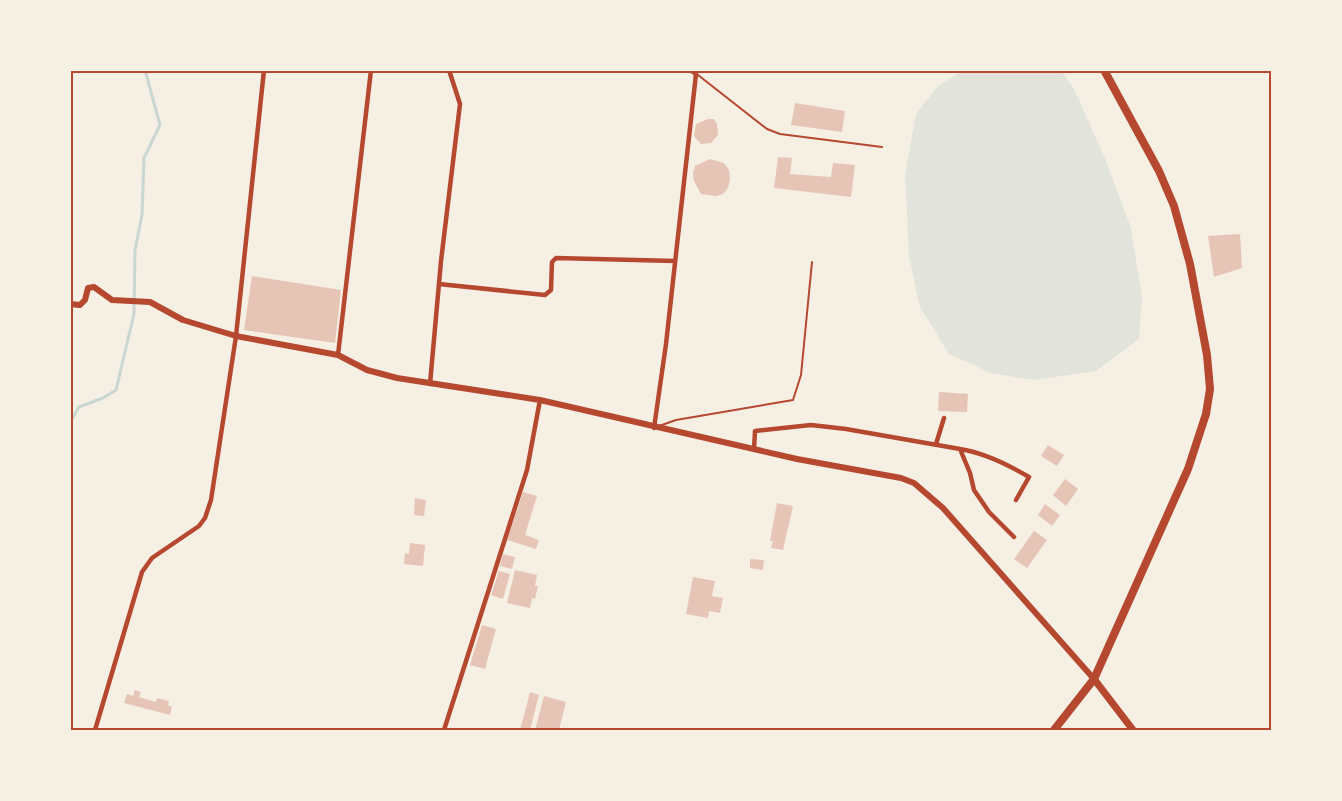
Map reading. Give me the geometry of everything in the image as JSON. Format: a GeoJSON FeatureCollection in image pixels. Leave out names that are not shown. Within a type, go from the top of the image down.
{"type":"FeatureCollection","features":[{"type":"Feature","properties":{"kind":"main road"},"geometry":{"type":"LineString","coordinates":[[1054,730],[1094,679],[1188,469],[1206,414],[1210,389],[1207,355],[1190,264],[1174,206],[1159,171],[1104,70]]}},
{"type":"Feature","properties":{"kind":"main road"},"geometry":{"type":"LineString","coordinates":[[1094,679],[1133,730]]}},
{"type":"Feature","properties":{"kind":"street"},"geometry":{"type":"LineString","coordinates":[[95,730],[142,572],[152,558],[199,526],[206,518],[211,500],[236,336],[264,70]]}},
{"type":"Feature","properties":{"kind":"street"},"geometry":{"type":"LineString","coordinates":[[338,355],[371,70]]}},
{"type":"Feature","properties":{"kind":"street"},"geometry":{"type":"LineString","coordinates":[[430,384],[460,104],[449,70]]}},
{"type":"Feature","properties":{"kind":"street"},"geometry":{"type":"LineString","coordinates":[[654,428],[666,344],[696,74],[690,70]]}},
{"type":"Feature","properties":{"kind":"street"},"geometry":{"type":"LineString","coordinates":[[439,284],[545,295],[551,290],[552,262],[556,258],[675,261]]}},
{"type":"Feature","properties":{"kind":"street"},"geometry":{"type":"LineString","coordinates":[[70,304],[80,305],[85,300],[88,288],[94,287],[112,300],[150,302],[183,320],[236,336],[338,355],[367,370],[430,384],[540,400],[654,428],[901,478],[914,483],[943,508],[1094,679]]}},
{"type":"Feature","properties":{"kind":"street"},"geometry":{"type":"LineString","coordinates":[[444,730],[527,471],[540,400]]}},
{"type":"Feature","properties":{"kind":"street"},"geometry":{"type":"LineString","coordinates":[[936,444],[944,418]]}},
{"type":"Feature","properties":{"kind":"street"},"geometry":{"type":"LineString","coordinates":[[754,449],[755,431],[811,425],[936,444],[977,452],[1029,477],[1016,500]]}},
{"type":"Feature","properties":{"kind":"street"},"geometry":{"type":"LineString","coordinates":[[960,449],[974,490],[989,512],[1014,537]]}},
{"type":"Feature","properties":{"kind":"lane"},"geometry":{"type":"LineString","coordinates":[[696,74],[767,129],[780,134],[882,147]]}},
{"type":"Feature","properties":{"kind":"lane"},"geometry":{"type":"LineString","coordinates":[[654,428],[676,420],[792,400],[801,375],[812,262]]}},
{"type":"Feature","properties":{"kind":"shaded area"},"geometry":{"type":"Polygon","coordinates":[[[962,71],[1061,71],[1073,87],[1105,158],[1131,228],[1142,298],[1139,339],[1096,371],[1034,380],[991,373],[949,354],[920,307],[909,256],[905,175],[916,114],[938,86],[962,71]]]}},
{"type":"Feature","properties":{"kind":"building"},"geometry":{"type":"Polygon","coordinates":[[[795,103],[845,111],[842,132],[791,125],[795,103]]]}},
{"type":"Feature","properties":{"kind":"building"},"geometry":{"type":"Polygon","coordinates":[[[714,119],[718,135],[711,143],[701,144],[694,136],[696,124],[714,119]]]}},
{"type":"Feature","properties":{"kind":"building"},"geometry":{"type":"Polygon","coordinates":[[[778,157],[792,158],[790,174],[831,177],[833,163],[855,165],[851,197],[774,188],[778,157]]]}},
{"type":"Feature","properties":{"kind":"building"},"geometry":{"type":"Polygon","coordinates":[[[710,159],[724,163],[729,170],[728,188],[723,194],[716,196],[701,194],[694,181],[695,166],[710,159]]]}},
{"type":"Feature","properties":{"kind":"building"},"geometry":{"type":"Polygon","coordinates":[[[1240,234],[1242,268],[1214,277],[1208,236],[1240,234]]]}},
{"type":"Feature","properties":{"kind":"building"},"geometry":{"type":"Polygon","coordinates":[[[252,276],[341,290],[335,343],[244,330],[252,276]]]}},
{"type":"Feature","properties":{"kind":"building"},"geometry":{"type":"Polygon","coordinates":[[[939,392],[968,394],[967,412],[938,411],[939,392]]]}},
{"type":"Feature","properties":{"kind":"building"},"geometry":{"type":"Polygon","coordinates":[[[1048,445],[1064,455],[1057,466],[1041,456],[1048,445]]]}},
{"type":"Feature","properties":{"kind":"building"},"geometry":{"type":"Polygon","coordinates":[[[1065,479],[1078,489],[1066,506],[1053,495],[1065,479]]]}},
{"type":"Feature","properties":{"kind":"building"},"geometry":{"type":"Polygon","coordinates":[[[523,492],[537,496],[525,535],[539,540],[536,549],[507,540],[523,492]]]}},
{"type":"Feature","properties":{"kind":"building"},"geometry":{"type":"Polygon","coordinates":[[[415,498],[426,500],[424,516],[414,515],[415,498]]]}},
{"type":"Feature","properties":{"kind":"building"},"geometry":{"type":"Polygon","coordinates":[[[777,503],[793,506],[783,550],[771,548],[773,541],[770,541],[777,503]]]}},
{"type":"Feature","properties":{"kind":"building"},"geometry":{"type":"Polygon","coordinates":[[[1045,504],[1060,515],[1052,526],[1038,515],[1045,504]]]}},
{"type":"Feature","properties":{"kind":"building"},"geometry":{"type":"Polygon","coordinates":[[[1034,531],[1047,540],[1027,568],[1014,559],[1034,531]]]}},
{"type":"Feature","properties":{"kind":"building"},"geometry":{"type":"Polygon","coordinates":[[[410,543],[425,545],[423,566],[404,564],[405,553],[409,554],[410,543]]]}},
{"type":"Feature","properties":{"kind":"building"},"geometry":{"type":"Polygon","coordinates":[[[503,554],[515,557],[512,569],[500,566],[503,554]]]}},
{"type":"Feature","properties":{"kind":"building"},"geometry":{"type":"Polygon","coordinates":[[[750,559],[764,560],[763,570],[750,568],[750,559]]]}},
{"type":"Feature","properties":{"kind":"building"},"geometry":{"type":"Polygon","coordinates":[[[515,570],[537,575],[535,586],[538,586],[530,608],[507,603],[515,570]]]}},
{"type":"Feature","properties":{"kind":"building"},"geometry":{"type":"Polygon","coordinates":[[[499,571],[510,574],[503,599],[491,595],[499,571]]]}},
{"type":"Feature","properties":{"kind":"building"},"geometry":{"type":"Polygon","coordinates":[[[693,577],[715,581],[712,596],[723,598],[720,613],[709,611],[708,618],[686,614],[693,577]]]}},
{"type":"Feature","properties":{"kind":"building"},"geometry":{"type":"Polygon","coordinates":[[[482,625],[496,629],[485,669],[470,665],[482,625]]]}},
{"type":"Feature","properties":{"kind":"building"},"geometry":{"type":"Polygon","coordinates":[[[135,690],[141,692],[139,697],[156,702],[157,698],[169,701],[168,705],[172,707],[170,715],[124,703],[127,694],[133,696],[135,690]]]}},
{"type":"Feature","properties":{"kind":"building"},"geometry":{"type":"Polygon","coordinates":[[[530,692],[539,695],[530,730],[520,730],[530,692]]]}},
{"type":"Feature","properties":{"kind":"building"},"geometry":{"type":"Polygon","coordinates":[[[544,696],[566,702],[559,730],[535,730],[544,696]]]}},
{"type":"Feature","properties":{"kind":"waterway"},"geometry":{"type":"LineString","coordinates":[[70,422],[79,407],[103,398],[116,390],[134,314],[135,250],[142,215],[144,158],[160,125],[145,70]]}}]}
